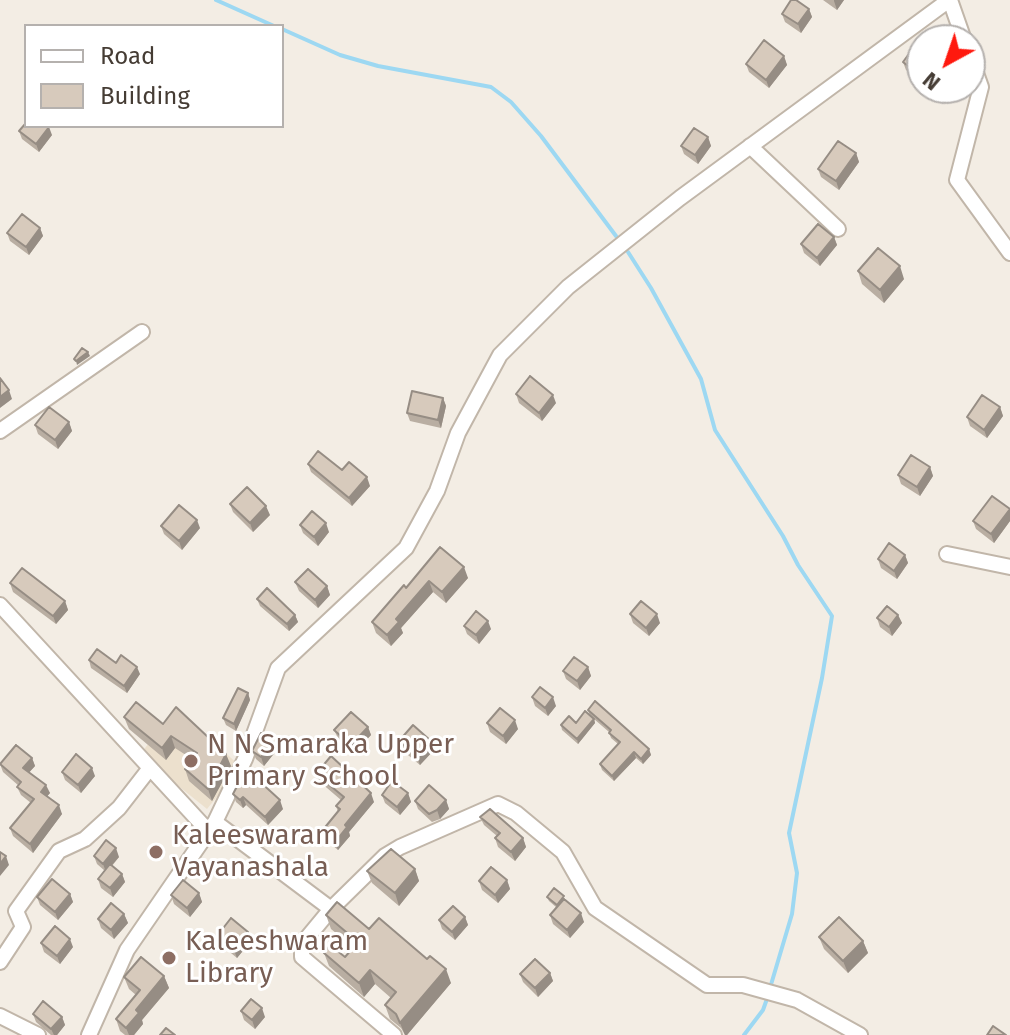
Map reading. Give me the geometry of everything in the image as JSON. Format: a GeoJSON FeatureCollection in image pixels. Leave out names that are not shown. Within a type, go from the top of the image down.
{"type":"FeatureCollection","features":[{"type":"Feature","properties":{"kind":"street"},"geometry":{"type":"LineString","coordinates":[[89,1035],[127,950],[212,827],[245,759],[278,668],[406,548],[437,491],[458,433],[500,355],[568,287],[680,198],[949,0],[958,24]]}},
{"type":"Feature","properties":{"kind":"street"},"geometry":{"type":"LineString","coordinates":[[977,104],[957,180],[1010,253]]}},
{"type":"Feature","properties":{"kind":"street"},"geometry":{"type":"LineString","coordinates":[[750,146],[838,229]]}},
{"type":"Feature","properties":{"kind":"street"},"geometry":{"type":"LineString","coordinates":[[0,431],[142,332]]}},
{"type":"Feature","properties":{"kind":"street"},"geometry":{"type":"LineString","coordinates":[[947,554],[1010,567]]}},
{"type":"Feature","properties":{"kind":"street"},"geometry":{"type":"LineString","coordinates":[[0,605],[150,768],[212,827],[331,909]]}},
{"type":"Feature","properties":{"kind":"street"},"geometry":{"type":"LineString","coordinates":[[0,962],[23,927],[16,911],[59,851],[85,839],[119,808],[150,768]]}},
{"type":"Feature","properties":{"kind":"street"},"geometry":{"type":"LineString","coordinates":[[394,1035],[302,957],[302,944],[331,909],[385,856],[498,804],[516,813],[563,852],[595,908],[707,985],[743,985],[797,1000],[860,1035]]}},
{"type":"Feature","properties":{"kind":"street"},"geometry":{"type":"LineString","coordinates":[[0,1016],[38,1035]]}},
{"type":"Feature","properties":{"kind":"shaded area","name":"N N Smaraka Upper Primary School"},"geometry":{"type":"Polygon","coordinates":[[[175,707],[241,767],[207,809],[140,755],[175,707]]]}},
{"type":"Feature","properties":{"kind":"building"},"geometry":{"type":"Polygon","coordinates":[[[791,0],[809,9],[798,24],[782,14],[791,0]]]}},
{"type":"Feature","properties":{"kind":"building"},"geometry":{"type":"Polygon","coordinates":[[[764,40],[784,56],[766,80],[746,64],[764,40]]]}},
{"type":"Feature","properties":{"kind":"building"},"geometry":{"type":"Polygon","coordinates":[[[24,125],[24,128],[48,128],[36,144],[19,131],[24,125]]]}},
{"type":"Feature","properties":{"kind":"building"},"geometry":{"type":"Polygon","coordinates":[[[694,128],[708,137],[695,155],[681,146],[694,128]]]}},
{"type":"Feature","properties":{"kind":"building"},"geometry":{"type":"Polygon","coordinates":[[[838,141],[856,153],[836,181],[818,169],[838,141]]]}},
{"type":"Feature","properties":{"kind":"building"},"geometry":{"type":"Polygon","coordinates":[[[22,214],[40,228],[26,247],[7,233],[22,214]]]}},
{"type":"Feature","properties":{"kind":"building"},"geometry":{"type":"Polygon","coordinates":[[[818,224],[834,237],[817,258],[801,244],[818,224]]]}},
{"type":"Feature","properties":{"kind":"building"},"geometry":{"type":"Polygon","coordinates":[[[878,248],[900,266],[880,290],[858,271],[878,248]]]}},
{"type":"Feature","properties":{"kind":"building"},"geometry":{"type":"Polygon","coordinates":[[[82,348],[88,352],[76,361],[74,359],[82,348]]]}},
{"type":"Feature","properties":{"kind":"building"},"geometry":{"type":"Polygon","coordinates":[[[530,376],[553,395],[539,413],[516,394],[530,376]]]}},
{"type":"Feature","properties":{"kind":"building"},"geometry":{"type":"Polygon","coordinates":[[[0,378],[9,390],[0,397],[0,378]]]}},
{"type":"Feature","properties":{"kind":"building"},"geometry":{"type":"Polygon","coordinates":[[[412,391],[443,398],[438,420],[407,413],[412,391]]]}},
{"type":"Feature","properties":{"kind":"building"},"geometry":{"type":"Polygon","coordinates":[[[982,395],[1000,407],[984,430],[967,417],[982,395]]]}},
{"type":"Feature","properties":{"kind":"building"},"geometry":{"type":"Polygon","coordinates":[[[49,407],[69,422],[55,440],[35,425],[49,407]]]}},
{"type":"Feature","properties":{"kind":"building"},"geometry":{"type":"Polygon","coordinates":[[[318,451],[342,470],[349,462],[367,477],[349,498],[308,464],[318,451]]]}},
{"type":"Feature","properties":{"kind":"building"},"geometry":{"type":"Polygon","coordinates":[[[911,455],[930,467],[917,487],[898,475],[911,455]]]}},
{"type":"Feature","properties":{"kind":"building"},"geometry":{"type":"Polygon","coordinates":[[[247,487],[266,506],[250,523],[230,504],[247,487]]]}},
{"type":"Feature","properties":{"kind":"building"},"geometry":{"type":"Polygon","coordinates":[[[992,496],[1010,509],[991,534],[973,521],[992,496]]]}},
{"type":"Feature","properties":{"kind":"building"},"geometry":{"type":"Polygon","coordinates":[[[179,505],[197,520],[179,541],[161,526],[179,505]]]}},
{"type":"Feature","properties":{"kind":"building"},"geometry":{"type":"Polygon","coordinates":[[[312,511],[326,523],[314,537],[300,525],[312,511]]]}},
{"type":"Feature","properties":{"kind":"building"},"geometry":{"type":"Polygon","coordinates":[[[889,543],[905,555],[894,571],[878,559],[889,543]]]}},
{"type":"Feature","properties":{"kind":"building"},"geometry":{"type":"Polygon","coordinates":[[[440,547],[464,567],[442,592],[429,581],[396,619],[399,622],[387,635],[372,622],[440,547]]]}},
{"type":"Feature","properties":{"kind":"building"},"geometry":{"type":"Polygon","coordinates":[[[22,568],[65,601],[53,616],[10,583],[22,568]]]}},
{"type":"Feature","properties":{"kind":"building"},"geometry":{"type":"Polygon","coordinates":[[[308,569],[327,586],[315,600],[295,582],[308,569]]]}},
{"type":"Feature","properties":{"kind":"building"},"geometry":{"type":"Polygon","coordinates":[[[267,588],[295,615],[287,624],[257,599],[267,588]]]}},
{"type":"Feature","properties":{"kind":"building"},"geometry":{"type":"Polygon","coordinates":[[[641,601],[657,614],[646,628],[630,614],[641,601]]]}},
{"type":"Feature","properties":{"kind":"building"},"geometry":{"type":"Polygon","coordinates":[[[887,606],[898,615],[889,627],[877,618],[887,606]]]}},
{"type":"Feature","properties":{"kind":"building"},"geometry":{"type":"Polygon","coordinates":[[[476,611],[488,621],[476,635],[464,626],[476,611]]]}},
{"type":"Feature","properties":{"kind":"building"},"geometry":{"type":"Polygon","coordinates":[[[97,649],[116,663],[121,655],[137,667],[124,686],[89,660],[97,649]]]}},
{"type":"Feature","properties":{"kind":"building"},"geometry":{"type":"Polygon","coordinates":[[[574,657],[588,667],[577,681],[563,671],[574,657]]]}},
{"type":"Feature","properties":{"kind":"building"},"geometry":{"type":"Polygon","coordinates":[[[540,687],[553,697],[545,708],[532,697],[540,687]]]}},
{"type":"Feature","properties":{"kind":"building"},"geometry":{"type":"Polygon","coordinates":[[[238,688],[248,693],[234,724],[223,718],[238,688]]]}},
{"type":"Feature","properties":{"kind":"building"},"geometry":{"type":"Polygon","coordinates":[[[595,701],[649,749],[641,759],[634,752],[612,776],[600,764],[620,742],[588,710],[595,701]]]}},
{"type":"Feature","properties":{"kind":"building"},"geometry":{"type":"Polygon","coordinates":[[[136,702],[163,724],[176,707],[226,754],[208,789],[185,769],[197,753],[171,736],[162,748],[124,717],[136,702]]]}},
{"type":"Feature","properties":{"kind":"building"},"geometry":{"type":"Polygon","coordinates":[[[500,708],[515,720],[503,736],[487,723],[500,708]]]}},
{"type":"Feature","properties":{"kind":"building"},"geometry":{"type":"Polygon","coordinates":[[[585,711],[594,719],[577,739],[561,725],[569,716],[576,723],[585,711]]]}},
{"type":"Feature","properties":{"kind":"building"},"geometry":{"type":"Polygon","coordinates":[[[351,712],[368,727],[351,745],[334,730],[351,712]]]}},
{"type":"Feature","properties":{"kind":"building"},"geometry":{"type":"Polygon","coordinates":[[[413,725],[431,741],[417,757],[399,741],[413,725]]]}},
{"type":"Feature","properties":{"kind":"building"},"geometry":{"type":"Polygon","coordinates":[[[261,733],[273,742],[261,757],[252,751],[261,733]]]}},
{"type":"Feature","properties":{"kind":"building"},"geometry":{"type":"Polygon","coordinates":[[[16,745],[32,758],[23,768],[46,785],[41,792],[59,805],[30,844],[10,828],[34,799],[17,787],[21,782],[0,764],[16,745]]]}},
{"type":"Feature","properties":{"kind":"building"},"geometry":{"type":"Polygon","coordinates":[[[76,754],[92,768],[78,785],[62,772],[76,754]]]}},
{"type":"Feature","properties":{"kind":"building"},"geometry":{"type":"Polygon","coordinates":[[[331,756],[371,793],[335,842],[322,831],[340,809],[336,806],[344,797],[316,774],[331,756]]]}},
{"type":"Feature","properties":{"kind":"building"},"geometry":{"type":"Polygon","coordinates":[[[246,769],[280,800],[265,817],[243,797],[240,800],[233,794],[246,769]]]}},
{"type":"Feature","properties":{"kind":"building"},"geometry":{"type":"Polygon","coordinates":[[[392,781],[408,793],[397,807],[382,795],[392,781]]]}},
{"type":"Feature","properties":{"kind":"building"},"geometry":{"type":"Polygon","coordinates":[[[429,785],[446,800],[429,814],[415,801],[429,785]]]}},
{"type":"Feature","properties":{"kind":"building"},"geometry":{"type":"Polygon","coordinates":[[[490,809],[523,838],[511,852],[495,838],[500,833],[480,817],[490,809]]]}},
{"type":"Feature","properties":{"kind":"building"},"geometry":{"type":"Polygon","coordinates":[[[106,840],[116,848],[103,864],[94,856],[106,840]]]}},
{"type":"Feature","properties":{"kind":"building"},"geometry":{"type":"Polygon","coordinates":[[[391,849],[415,869],[395,893],[367,871],[391,849]]]}},
{"type":"Feature","properties":{"kind":"building"},"geometry":{"type":"Polygon","coordinates":[[[110,864],[122,874],[110,888],[98,879],[110,864]]]}},
{"type":"Feature","properties":{"kind":"building"},"geometry":{"type":"Polygon","coordinates":[[[491,867],[507,880],[495,895],[479,881],[491,867]]]}},
{"type":"Feature","properties":{"kind":"building"},"geometry":{"type":"Polygon","coordinates":[[[52,879],[70,894],[55,912],[37,897],[52,879]]]}},
{"type":"Feature","properties":{"kind":"building"},"geometry":{"type":"Polygon","coordinates":[[[183,880],[199,893],[187,908],[171,895],[183,880]]]}},
{"type":"Feature","properties":{"kind":"building"},"geometry":{"type":"Polygon","coordinates":[[[554,888],[564,896],[557,905],[547,897],[554,888]]]}},
{"type":"Feature","properties":{"kind":"building"},"geometry":{"type":"Polygon","coordinates":[[[564,899],[581,913],[567,930],[550,915],[564,899]]]}},
{"type":"Feature","properties":{"kind":"building"},"geometry":{"type":"Polygon","coordinates":[[[337,902],[369,929],[379,918],[427,959],[430,956],[446,969],[400,1023],[396,1014],[385,1005],[396,992],[370,970],[359,983],[324,953],[330,945],[345,957],[358,942],[326,915],[337,902]]]}},
{"type":"Feature","properties":{"kind":"building"},"geometry":{"type":"Polygon","coordinates":[[[111,903],[124,914],[111,930],[98,919],[111,903]]]}},
{"type":"Feature","properties":{"kind":"building"},"geometry":{"type":"Polygon","coordinates":[[[453,906],[465,917],[452,932],[439,920],[453,906]]]}},
{"type":"Feature","properties":{"kind":"building"},"geometry":{"type":"Polygon","coordinates":[[[839,917],[863,941],[843,961],[819,937],[839,917]]]}},
{"type":"Feature","properties":{"kind":"building"},"geometry":{"type":"Polygon","coordinates":[[[231,918],[248,932],[234,950],[217,936],[231,918]]]}},
{"type":"Feature","properties":{"kind":"building"},"geometry":{"type":"Polygon","coordinates":[[[55,926],[70,939],[57,956],[41,943],[55,926]]]}},
{"type":"Feature","properties":{"kind":"building"},"geometry":{"type":"Polygon","coordinates":[[[141,957],[164,976],[136,1010],[139,1013],[126,1028],[116,1019],[140,990],[124,977],[141,957]]]}},
{"type":"Feature","properties":{"kind":"building"},"geometry":{"type":"Polygon","coordinates":[[[535,959],[550,973],[535,988],[520,974],[535,959]]]}},
{"type":"Feature","properties":{"kind":"building"},"geometry":{"type":"Polygon","coordinates":[[[251,999],[262,1008],[252,1020],[241,1011],[251,999]]]}},
{"type":"Feature","properties":{"kind":"building"},"geometry":{"type":"Polygon","coordinates":[[[43,1001],[62,1017],[51,1029],[33,1014],[43,1001]]]}},
{"type":"Feature","properties":{"kind":"building"},"geometry":{"type":"Polygon","coordinates":[[[993,1026],[1006,1035],[987,1035],[993,1026]]]}},
{"type":"Feature","properties":{"kind":"building"},"geometry":{"type":"Polygon","coordinates":[[[166,1028],[175,1035],[160,1035],[166,1028]]]}},
{"type":"Feature","properties":{"kind":"waterway"},"geometry":{"type":"LineString","coordinates":[[216,0],[270,24]]}},
{"type":"Feature","properties":{"kind":"waterway"},"geometry":{"type":"LineString","coordinates":[[284,30],[340,55],[378,66],[491,87],[511,102],[541,136],[616,236]]}},
{"type":"Feature","properties":{"kind":"waterway"},"geometry":{"type":"LineString","coordinates":[[628,252],[701,379],[715,430],[832,616],[789,833],[797,873],[792,914],[770,988]]}},
{"type":"Feature","properties":{"kind":"waterway"},"geometry":{"type":"LineString","coordinates":[[744,1035],[763,1010],[768,996]]}},
{"type":"Feature","properties":{"kind":"place","name":"N N Smaraka Upper Primary School"},"geometry":{"type":"Point","coordinates":[191,761]}},
{"type":"Feature","properties":{"kind":"place","name":"Kaleeswaram Vayanashala"},"geometry":{"type":"Point","coordinates":[156,852]}},
{"type":"Feature","properties":{"kind":"place","name":"Kaleeshwaram Library"},"geometry":{"type":"Point","coordinates":[169,958]}}]}
